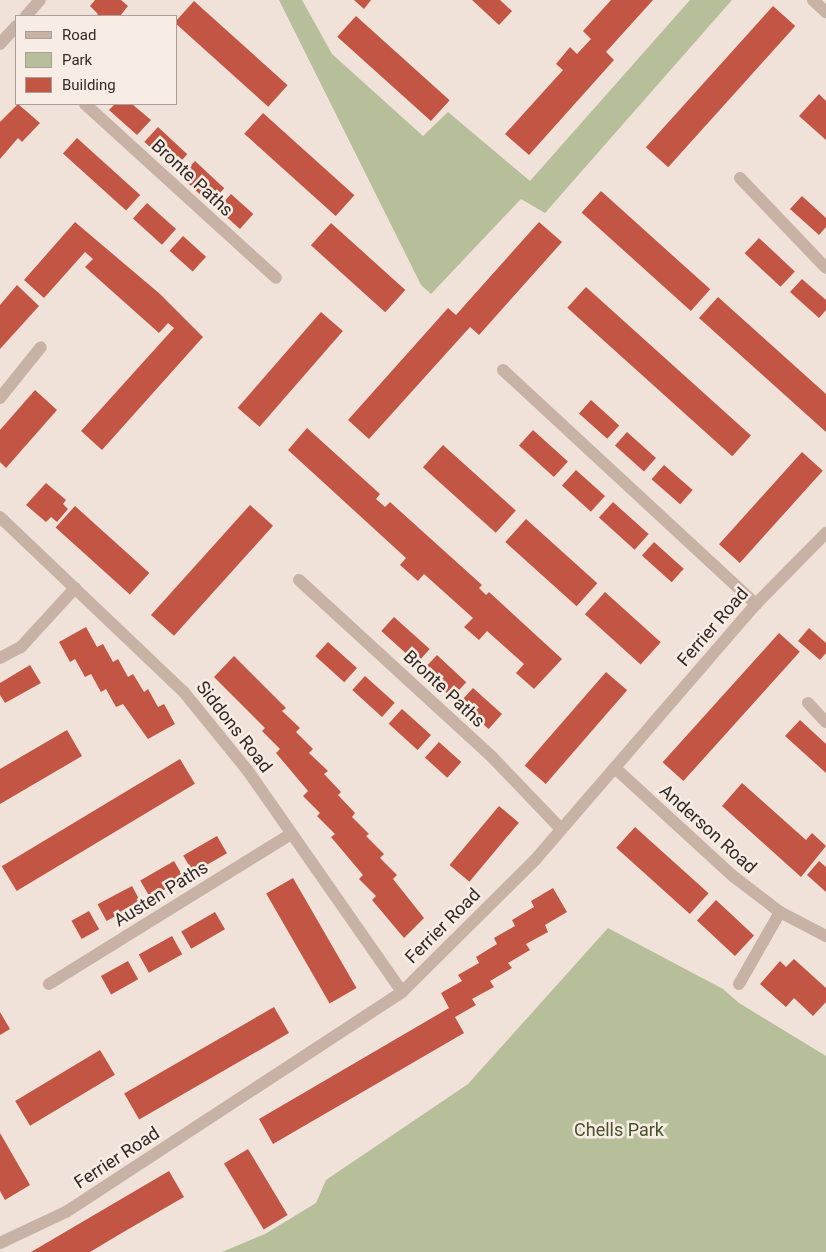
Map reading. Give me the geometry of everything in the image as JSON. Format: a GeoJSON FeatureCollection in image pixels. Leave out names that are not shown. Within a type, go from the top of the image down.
{"type":"FeatureCollection","features":[{"type":"Feature","properties":{"kind":"street"},"geometry":{"type":"LineString","coordinates":[[27,15],[40,0]]}},
{"type":"Feature","properties":{"kind":"street"},"geometry":{"type":"LineString","coordinates":[[813,0],[826,12]]}},
{"type":"Feature","properties":{"kind":"street"},"geometry":{"type":"LineString","coordinates":[[0,44],[14,33]]}},
{"type":"Feature","properties":{"kind":"street","name":"Bronte Paths"},"geometry":{"type":"LineString","coordinates":[[86,105],[276,278]]}},
{"type":"Feature","properties":{"kind":"street"},"geometry":{"type":"LineString","coordinates":[[740,178],[826,268]]}},
{"type":"Feature","properties":{"kind":"street"},"geometry":{"type":"LineString","coordinates":[[0,398],[41,347]]}},
{"type":"Feature","properties":{"kind":"street"},"geometry":{"type":"LineString","coordinates":[[503,370],[756,604]]}},
{"type":"Feature","properties":{"kind":"street","name":"Siddons Road"},"geometry":{"type":"LineString","coordinates":[[0,517],[183,691],[248,772],[402,992]]}},
{"type":"Feature","properties":{"kind":"street","name":"Ferrier Road"},"geometry":{"type":"LineString","coordinates":[[0,1243],[66,1212],[402,992],[535,860],[560,828],[615,768],[756,604],[826,533]]}},
{"type":"Feature","properties":{"kind":"street","name":"Bronte Paths"},"geometry":{"type":"LineString","coordinates":[[299,580],[492,758],[560,828]]}},
{"type":"Feature","properties":{"kind":"street"},"geometry":{"type":"LineString","coordinates":[[0,658],[21,646],[76,588]]}},
{"type":"Feature","properties":{"kind":"street"},"geometry":{"type":"LineString","coordinates":[[808,703],[826,722]]}},
{"type":"Feature","properties":{"kind":"street","name":"Anderson Road"},"geometry":{"type":"LineString","coordinates":[[615,768],[733,876],[780,912],[826,936]]}},
{"type":"Feature","properties":{"kind":"street","name":"Austen Paths"},"geometry":{"type":"LineString","coordinates":[[48,984],[291,834]]}},
{"type":"Feature","properties":{"kind":"street"},"geometry":{"type":"LineString","coordinates":[[739,984],[780,912]]}},
{"type":"Feature","properties":{"kind":"green space"},"geometry":{"type":"Polygon","coordinates":[[[279,0],[302,0],[332,54],[423,136],[448,112],[530,181],[690,0],[732,0],[545,213],[521,199],[431,294],[421,285],[279,0]]]}},
{"type":"Feature","properties":{"kind":"green space","name":"Chells Park"},"geometry":{"type":"Polygon","coordinates":[[[608,928],[723,989],[739,1003],[826,1056],[826,1252],[222,1252],[265,1234],[316,1203],[326,1180],[468,1084],[608,928]]]}},
{"type":"Feature","properties":{"kind":"building"},"geometry":{"type":"Polygon","coordinates":[[[95,0],[121,0],[128,6],[121,15],[97,15],[90,6],[95,0]]]}},
{"type":"Feature","properties":{"kind":"building"},"geometry":{"type":"Polygon","coordinates":[[[354,0],[371,0],[364,9],[354,0]]]}},
{"type":"Feature","properties":{"kind":"building"},"geometry":{"type":"Polygon","coordinates":[[[472,0],[500,0],[512,11],[499,25],[472,0]]]}},
{"type":"Feature","properties":{"kind":"building"},"geometry":{"type":"Polygon","coordinates":[[[611,0],[653,0],[606,52],[614,60],[529,155],[505,134],[563,70],[556,64],[570,47],[577,54],[591,39],[583,31],[611,0]]]}},
{"type":"Feature","properties":{"kind":"building"},"geometry":{"type":"Polygon","coordinates":[[[194,1],[288,85],[268,107],[178,26],[178,19],[194,1]]]}},
{"type":"Feature","properties":{"kind":"building"},"geometry":{"type":"Polygon","coordinates":[[[773,6],[795,26],[668,167],[646,147],[773,6]]]}},
{"type":"Feature","properties":{"kind":"building"},"geometry":{"type":"Polygon","coordinates":[[[356,16],[450,100],[431,121],[337,37],[356,16]]]}},
{"type":"Feature","properties":{"kind":"building"},"geometry":{"type":"Polygon","coordinates":[[[819,94],[826,101],[826,140],[799,116],[819,94]]]}},
{"type":"Feature","properties":{"kind":"building"},"geometry":{"type":"Polygon","coordinates":[[[19,105],[40,123],[22,142],[18,138],[0,159],[0,122],[19,105]]]}},
{"type":"Feature","properties":{"kind":"building"},"geometry":{"type":"Polygon","coordinates":[[[114,105],[133,105],[151,120],[137,135],[109,110],[114,105]]]}},
{"type":"Feature","properties":{"kind":"building"},"geometry":{"type":"Polygon","coordinates":[[[263,113],[354,195],[336,216],[244,134],[263,113]]]}},
{"type":"Feature","properties":{"kind":"building"},"geometry":{"type":"Polygon","coordinates":[[[158,127],[187,154],[174,169],[144,142],[158,127]]]}},
{"type":"Feature","properties":{"kind":"building"},"geometry":{"type":"Polygon","coordinates":[[[77,138],[140,195],[126,210],[63,154],[77,138]]]}},
{"type":"Feature","properties":{"kind":"building"},"geometry":{"type":"Polygon","coordinates":[[[195,161],[224,188],[210,204],[181,176],[195,161]]]}},
{"type":"Feature","properties":{"kind":"building"},"geometry":{"type":"Polygon","coordinates":[[[601,191],[710,289],[691,311],[582,213],[601,191]]]}},
{"type":"Feature","properties":{"kind":"building"},"geometry":{"type":"Polygon","coordinates":[[[231,194],[253,214],[240,229],[218,209],[231,194]]]}},
{"type":"Feature","properties":{"kind":"building"},"geometry":{"type":"Polygon","coordinates":[[[802,196],[826,218],[826,227],[819,235],[790,209],[802,196]]]}},
{"type":"Feature","properties":{"kind":"building"},"geometry":{"type":"Polygon","coordinates":[[[147,203],[176,229],[162,245],[133,219],[147,203]]]}},
{"type":"Feature","properties":{"kind":"building"},"geometry":{"type":"Polygon","coordinates":[[[75,222],[160,294],[203,337],[102,450],[81,431],[174,328],[168,323],[159,333],[85,267],[93,259],[85,252],[44,298],[24,280],[75,222]]]}},
{"type":"Feature","properties":{"kind":"building"},"geometry":{"type":"Polygon","coordinates":[[[539,222],[562,242],[479,335],[470,327],[369,439],[348,420],[448,308],[456,315],[539,222]]]}},
{"type":"Feature","properties":{"kind":"building"},"geometry":{"type":"Polygon","coordinates":[[[331,223],[405,290],[385,312],[311,245],[331,223]]]}},
{"type":"Feature","properties":{"kind":"building"},"geometry":{"type":"Polygon","coordinates":[[[183,236],[206,257],[193,272],[170,251],[183,236]]]}},
{"type":"Feature","properties":{"kind":"building"},"geometry":{"type":"Polygon","coordinates":[[[759,238],[795,271],[781,287],[745,253],[759,238]]]}},
{"type":"Feature","properties":{"kind":"building"},"geometry":{"type":"Polygon","coordinates":[[[802,279],[826,300],[826,310],[819,318],[790,292],[802,279]]]}},
{"type":"Feature","properties":{"kind":"building"},"geometry":{"type":"Polygon","coordinates":[[[17,285],[39,306],[0,349],[0,305],[17,285]]]}},
{"type":"Feature","properties":{"kind":"building"},"geometry":{"type":"Polygon","coordinates":[[[586,287],[751,436],[732,456],[567,308],[586,287]]]}},
{"type":"Feature","properties":{"kind":"building"},"geometry":{"type":"Polygon","coordinates":[[[718,297],[826,394],[826,432],[699,318],[718,297]]]}},
{"type":"Feature","properties":{"kind":"building"},"geometry":{"type":"Polygon","coordinates":[[[321,312],[343,331],[260,427],[238,408],[321,312]]]}},
{"type":"Feature","properties":{"kind":"building"},"geometry":{"type":"Polygon","coordinates":[[[35,390],[57,410],[6,468],[0,462],[0,430],[35,390]]]}},
{"type":"Feature","properties":{"kind":"building"},"geometry":{"type":"Polygon","coordinates":[[[591,400],[619,425],[607,439],[579,413],[591,400]]]}},
{"type":"Feature","properties":{"kind":"building"},"geometry":{"type":"Polygon","coordinates":[[[307,428],[380,494],[376,499],[385,507],[390,502],[482,585],[479,588],[486,595],[489,592],[562,659],[534,689],[516,673],[524,664],[487,631],[479,640],[464,627],[473,618],[424,574],[418,581],[400,565],[406,558],[288,450],[307,428]]]}},
{"type":"Feature","properties":{"kind":"building"},"geometry":{"type":"Polygon","coordinates":[[[533,430],[568,461],[554,477],[519,446],[533,430]]]}},
{"type":"Feature","properties":{"kind":"building"},"geometry":{"type":"Polygon","coordinates":[[[627,432],[656,458],[644,471],[615,445],[627,432]]]}},
{"type":"Feature","properties":{"kind":"building"},"geometry":{"type":"Polygon","coordinates":[[[443,445],[516,511],[496,533],[423,467],[443,445]]]}},
{"type":"Feature","properties":{"kind":"building"},"geometry":{"type":"Polygon","coordinates":[[[802,452],[823,471],[740,563],[719,544],[802,452]]]}},
{"type":"Feature","properties":{"kind":"building"},"geometry":{"type":"Polygon","coordinates":[[[664,465],[693,490],[680,504],[652,479],[664,465]]]}},
{"type":"Feature","properties":{"kind":"building"},"geometry":{"type":"Polygon","coordinates":[[[576,470],[605,496],[591,512],[562,486],[576,470]]]}},
{"type":"Feature","properties":{"kind":"building"},"geometry":{"type":"Polygon","coordinates":[[[46,483],[66,500],[63,504],[68,509],[57,522],[51,517],[46,522],[26,505],[46,483]]]}},
{"type":"Feature","properties":{"kind":"building"},"geometry":{"type":"Polygon","coordinates":[[[613,502],[649,534],[635,550],[599,518],[613,502]]]}},
{"type":"Feature","properties":{"kind":"building"},"geometry":{"type":"Polygon","coordinates":[[[250,505],[273,526],[174,636],[151,615],[250,505]]]}},
{"type":"Feature","properties":{"kind":"building"},"geometry":{"type":"Polygon","coordinates":[[[75,506],[149,573],[130,594],[56,528],[75,506]]]}},
{"type":"Feature","properties":{"kind":"building"},"geometry":{"type":"Polygon","coordinates":[[[526,519],[597,583],[577,606],[505,542],[526,519]]]}},
{"type":"Feature","properties":{"kind":"building"},"geometry":{"type":"Polygon","coordinates":[[[654,542],[684,569],[672,582],[642,555],[654,542]]]}},
{"type":"Feature","properties":{"kind":"building"},"geometry":{"type":"Polygon","coordinates":[[[605,592],[661,642],[641,664],[585,614],[605,592]]]}},
{"type":"Feature","properties":{"kind":"building"},"geometry":{"type":"Polygon","coordinates":[[[394,617],[430,649],[417,663],[381,631],[394,617]]]}},
{"type":"Feature","properties":{"kind":"building"},"geometry":{"type":"Polygon","coordinates":[[[86,627],[97,647],[103,644],[113,662],[118,659],[128,677],[133,674],[144,692],[148,689],[158,707],[164,704],[175,724],[148,739],[123,704],[116,707],[106,689],[101,692],[91,674],[85,677],[75,659],[70,662],[59,642],[86,627]]]}},
{"type":"Feature","properties":{"kind":"building"},"geometry":{"type":"Polygon","coordinates":[[[809,628],[826,643],[826,653],[820,660],[798,641],[809,628]]]}},
{"type":"Feature","properties":{"kind":"building"},"geometry":{"type":"Polygon","coordinates":[[[779,633],[800,652],[683,781],[663,762],[779,633]]]}},
{"type":"Feature","properties":{"kind":"building"},"geometry":{"type":"Polygon","coordinates":[[[328,642],[357,668],[344,682],[315,656],[328,642]]]}},
{"type":"Feature","properties":{"kind":"building"},"geometry":{"type":"Polygon","coordinates":[[[437,655],[466,682],[452,698],[423,670],[437,655]]]}},
{"type":"Feature","properties":{"kind":"building"},"geometry":{"type":"Polygon","coordinates":[[[234,656],[286,708],[282,711],[300,728],[296,732],[313,749],[309,753],[328,771],[324,774],[341,792],[338,795],[355,813],[352,817],[369,834],[366,836],[384,854],[380,858],[397,875],[393,879],[424,918],[404,938],[372,900],[376,896],[359,879],[363,875],[331,837],[335,834],[317,816],[320,813],[303,796],[308,791],[276,753],[280,749],[262,731],[265,728],[214,677],[234,656]]]}},
{"type":"Feature","properties":{"kind":"building"},"geometry":{"type":"Polygon","coordinates":[[[30,665],[41,683],[5,703],[0,695],[0,683],[30,665]]]}},
{"type":"Feature","properties":{"kind":"building"},"geometry":{"type":"Polygon","coordinates":[[[606,672],[627,690],[546,784],[525,766],[606,672]]]}},
{"type":"Feature","properties":{"kind":"building"},"geometry":{"type":"Polygon","coordinates":[[[365,676],[395,703],[382,717],[352,690],[365,676]]]}},
{"type":"Feature","properties":{"kind":"building"},"geometry":{"type":"Polygon","coordinates":[[[473,688],[502,714],[489,729],[460,703],[473,688]]]}},
{"type":"Feature","properties":{"kind":"building"},"geometry":{"type":"Polygon","coordinates":[[[402,709],[431,735],[418,750],[389,724],[402,709]]]}},
{"type":"Feature","properties":{"kind":"building"},"geometry":{"type":"Polygon","coordinates":[[[800,720],[826,744],[826,773],[785,736],[800,720]]]}},
{"type":"Feature","properties":{"kind":"building"},"geometry":{"type":"Polygon","coordinates":[[[67,730],[82,756],[0,804],[0,769],[67,730]]]}},
{"type":"Feature","properties":{"kind":"building"},"geometry":{"type":"Polygon","coordinates":[[[439,742],[461,762],[447,778],[425,758],[439,742]]]}},
{"type":"Feature","properties":{"kind":"building"},"geometry":{"type":"Polygon","coordinates":[[[180,759],[195,784],[17,891],[2,866],[180,759]]]}},
{"type":"Feature","properties":{"kind":"building"},"geometry":{"type":"Polygon","coordinates":[[[742,783],[806,840],[812,833],[826,846],[801,877],[722,806],[742,783]]]}},
{"type":"Feature","properties":{"kind":"building"},"geometry":{"type":"Polygon","coordinates":[[[499,806],[519,823],[469,882],[450,865],[499,806]]]}},
{"type":"Feature","properties":{"kind":"building"},"geometry":{"type":"Polygon","coordinates":[[[635,827],[709,893],[690,914],[616,848],[635,827]]]}},
{"type":"Feature","properties":{"kind":"building"},"geometry":{"type":"Polygon","coordinates":[[[217,836],[227,853],[193,873],[183,856],[217,836]]]}},
{"type":"Feature","properties":{"kind":"building"},"geometry":{"type":"Polygon","coordinates":[[[174,861],[184,878],[150,898],[140,880],[174,861]]]}},
{"type":"Feature","properties":{"kind":"building"},"geometry":{"type":"Polygon","coordinates":[[[819,861],[826,867],[826,892],[807,875],[819,861]]]}},
{"type":"Feature","properties":{"kind":"building"},"geometry":{"type":"Polygon","coordinates":[[[293,878],[356,988],[330,1003],[266,894],[293,878]]]}},
{"type":"Feature","properties":{"kind":"building"},"geometry":{"type":"Polygon","coordinates":[[[132,886],[141,903],[106,921],[98,904],[132,886]]]}},
{"type":"Feature","properties":{"kind":"building"},"geometry":{"type":"Polygon","coordinates":[[[553,888],[567,912],[545,925],[548,932],[526,944],[530,950],[508,963],[512,968],[490,981],[494,987],[472,999],[476,1005],[455,1017],[464,1033],[273,1144],[259,1119],[449,1008],[441,993],[462,981],[458,975],[479,963],[476,957],[497,944],[494,938],[515,926],[512,920],[534,907],[531,901],[553,888]]]}},
{"type":"Feature","properties":{"kind":"building"},"geometry":{"type":"Polygon","coordinates":[[[716,900],[754,935],[735,956],[697,920],[716,900]]]}},
{"type":"Feature","properties":{"kind":"building"},"geometry":{"type":"Polygon","coordinates":[[[89,911],[99,929],[82,939],[72,921],[89,911]]]}},
{"type":"Feature","properties":{"kind":"building"},"geometry":{"type":"Polygon","coordinates":[[[215,912],[225,929],[191,949],[181,932],[215,912]]]}},
{"type":"Feature","properties":{"kind":"building"},"geometry":{"type":"Polygon","coordinates":[[[172,936],[182,954],[149,973],[139,954],[172,936]]]}},
{"type":"Feature","properties":{"kind":"building"},"geometry":{"type":"Polygon","coordinates":[[[794,959],[826,988],[826,1002],[813,1016],[794,998],[786,1007],[760,984],[780,961],[786,967],[794,959]]]}},
{"type":"Feature","properties":{"kind":"building"},"geometry":{"type":"Polygon","coordinates":[[[128,961],[138,979],[111,994],[101,976],[128,961]]]}},
{"type":"Feature","properties":{"kind":"building"},"geometry":{"type":"Polygon","coordinates":[[[274,1007],[289,1033],[139,1119],[124,1094],[274,1007]]]}},
{"type":"Feature","properties":{"kind":"building"},"geometry":{"type":"Polygon","coordinates":[[[0,1012],[10,1029],[0,1035],[0,1012]]]}},
{"type":"Feature","properties":{"kind":"building"},"geometry":{"type":"Polygon","coordinates":[[[100,1050],[115,1075],[30,1126],[15,1101],[100,1050]]]}},
{"type":"Feature","properties":{"kind":"building"},"geometry":{"type":"Polygon","coordinates":[[[0,1133],[30,1185],[5,1200],[0,1191],[0,1133]]]}},
{"type":"Feature","properties":{"kind":"building"},"geometry":{"type":"Polygon","coordinates":[[[248,1149],[288,1215],[264,1229],[224,1163],[248,1149]]]}},
{"type":"Feature","properties":{"kind":"building"},"geometry":{"type":"Polygon","coordinates":[[[169,1171],[184,1197],[90,1252],[31,1252],[169,1171]]]}}]}
